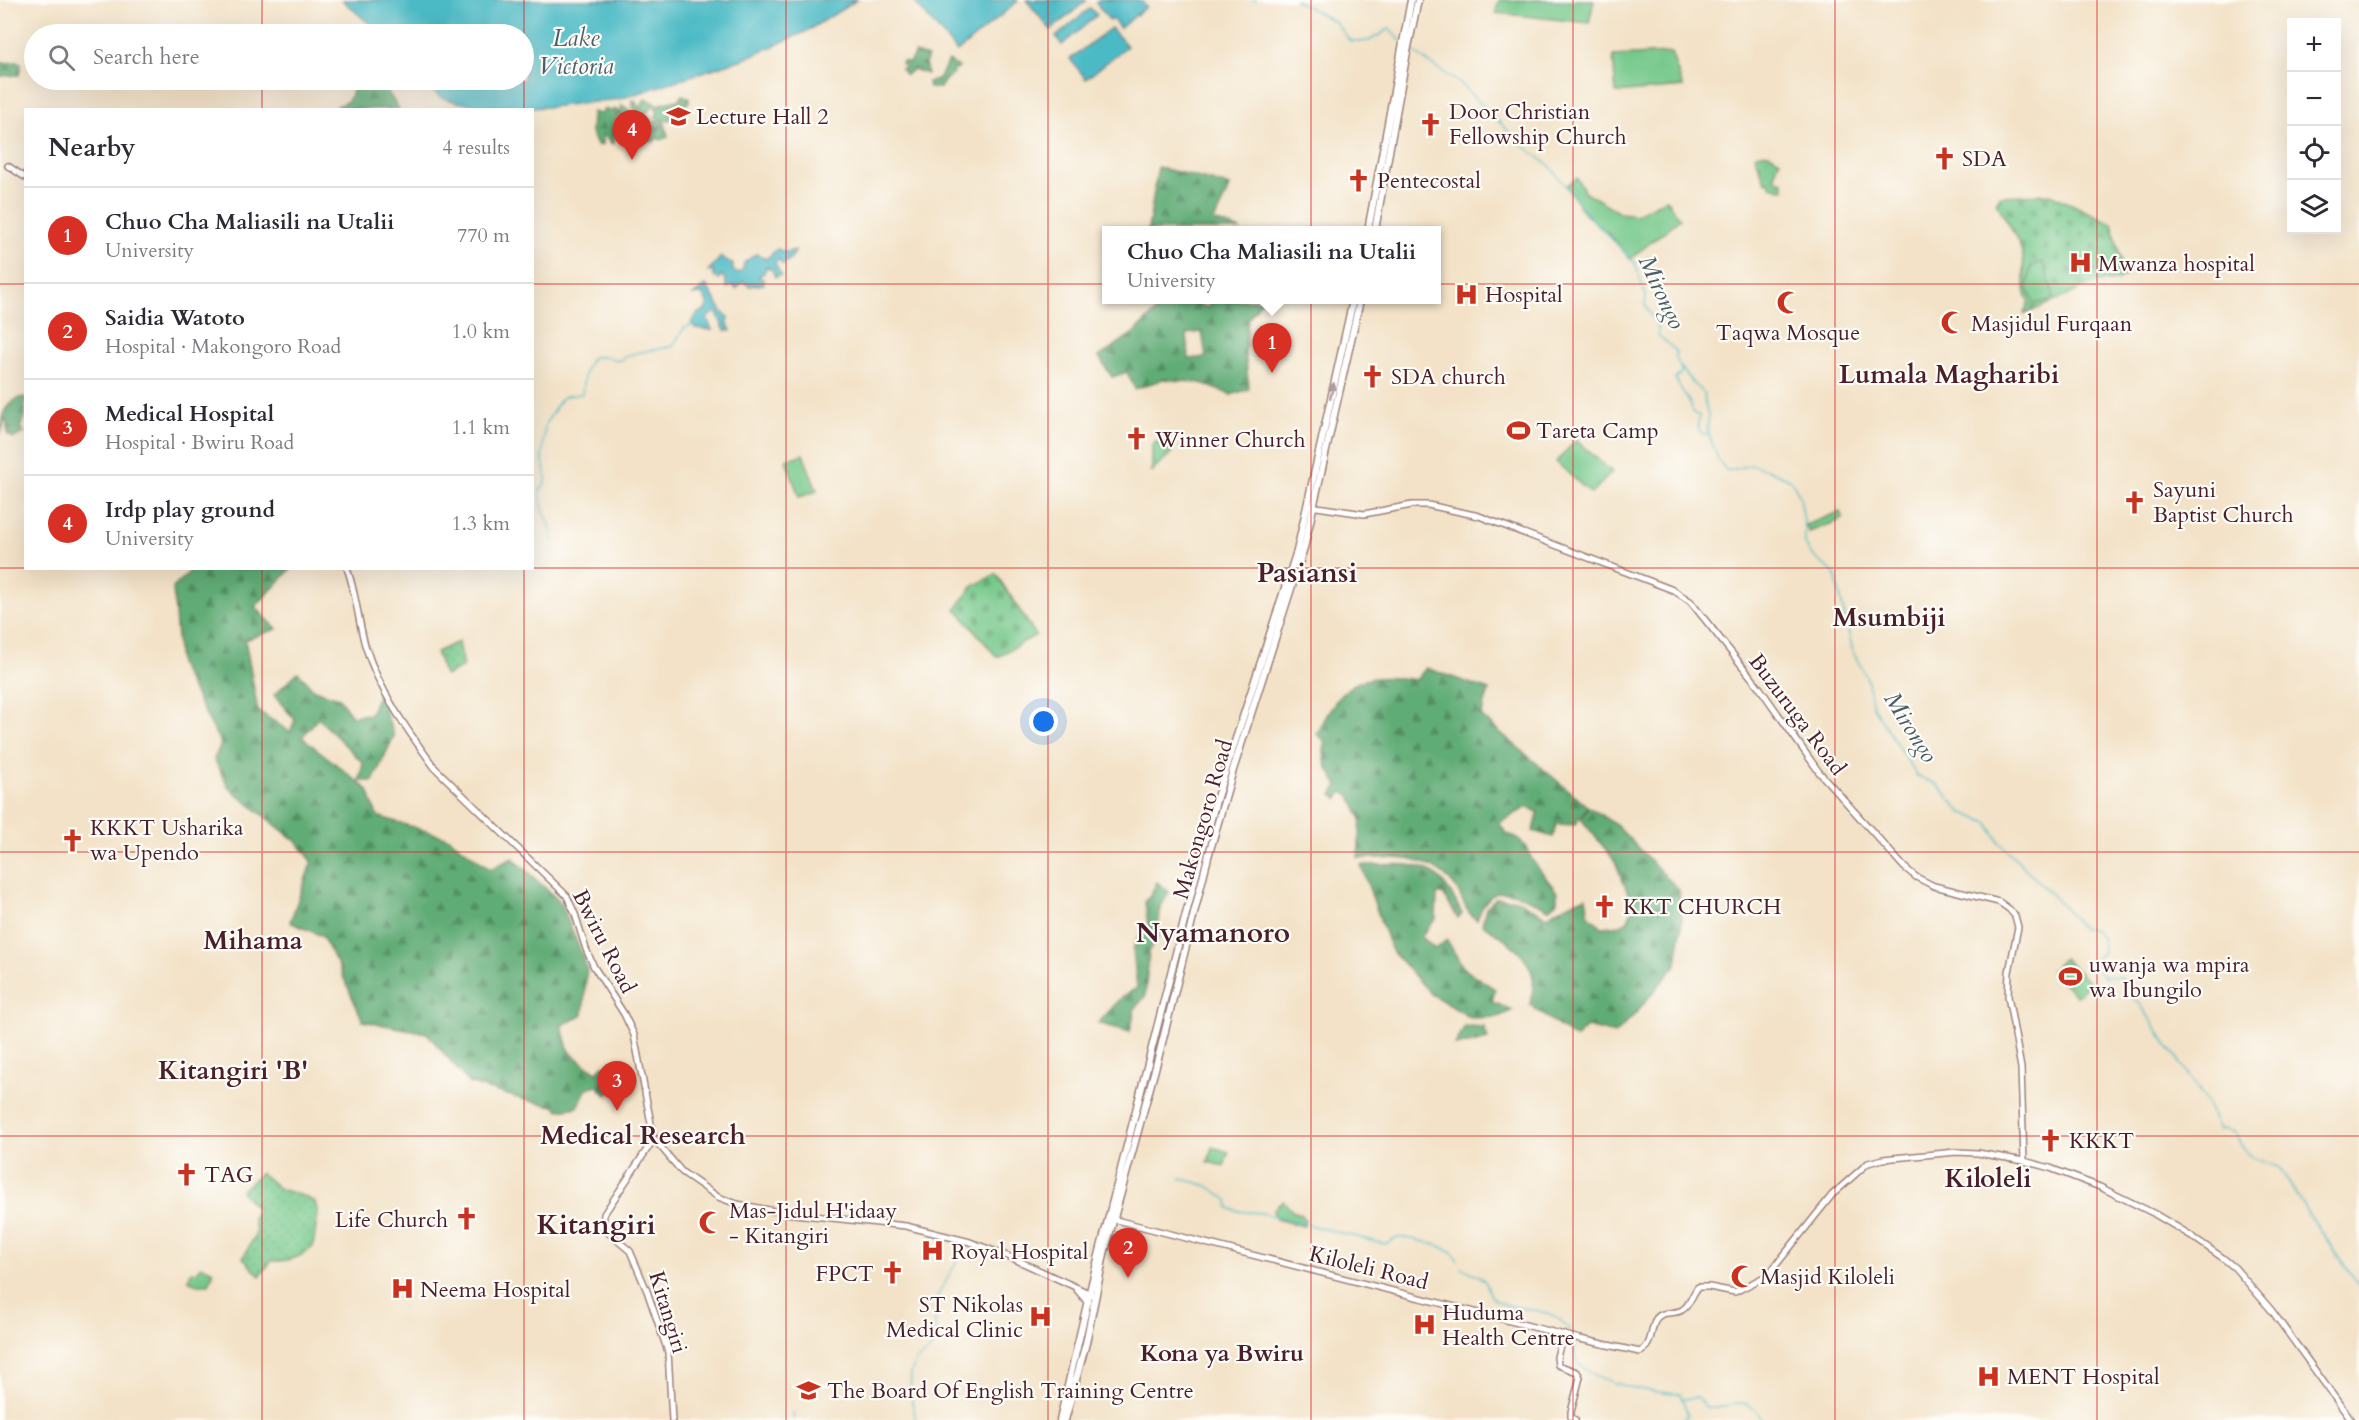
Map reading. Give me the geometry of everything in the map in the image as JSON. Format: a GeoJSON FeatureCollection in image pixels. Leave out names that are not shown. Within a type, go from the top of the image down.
{"type":"FeatureCollection","features":[{"type":"Feature","properties":{"kind":"main road"},"geometry":{"type":"LineString","coordinates":[[1376,226],[1411,0]]}},
{"type":"Feature","properties":{"kind":"main road"},"geometry":{"type":"LineString","coordinates":[[1406,37],[1418,0]]}},
{"type":"Feature","properties":{"kind":"main road"},"geometry":{"type":"LineString","coordinates":[[1369,226],[1404,51]]}},
{"type":"Feature","properties":{"kind":"main road"},"geometry":{"type":"LineString","coordinates":[[8,166],[24,177]]}},
{"type":"Feature","properties":{"kind":"main road","name":"Makongoro Road"},"geometry":{"type":"LineString","coordinates":[[1060,1420],[1088,1302],[1092,1295],[1092,1283],[1160,1051],[1208,857],[1279,621],[1304,548],[1310,506],[1352,304]]}},
{"type":"Feature","properties":{"kind":"main road","name":"Makongoro Road"},"geometry":{"type":"LineString","coordinates":[[1310,506],[1359,304]]}},
{"type":"Feature","properties":{"kind":"main road","name":"Buzuruga Road"},"geometry":{"type":"LineString","coordinates":[[1310,506],[1364,514],[1413,505],[1428,505],[1479,516],[1673,590],[1690,601],[1759,687],[1819,772],[1904,867],[1916,877],[1934,886],[1999,903],[2016,916],[2018,927],[2009,972],[2008,996],[2021,1068],[2024,1161]]}},
{"type":"Feature","properties":{"kind":"main road","name":"Bwiru Road"},"geometry":{"type":"LineString","coordinates":[[347,570],[365,644],[381,686],[424,753],[435,768],[560,888],[570,902],[594,967],[624,1014],[634,1035],[654,1139],[682,1172],[705,1189],[726,1200],[784,1213],[867,1220],[926,1231],[987,1248],[1092,1295]]}},
{"type":"Feature","properties":{"kind":"main road","name":"Kitangiri"},"geometry":{"type":"LineString","coordinates":[[654,1139],[601,1221],[633,1254],[647,1291],[668,1352],[672,1420]]}},
{"type":"Feature","properties":{"kind":"main road","name":"Kiloleli Road"},"geometry":{"type":"LineString","coordinates":[[1111,1218],[1630,1351],[1642,1351],[1649,1342],[1657,1317],[1685,1308],[1698,1287],[1709,1287],[1731,1293],[1751,1286],[1768,1275],[1832,1195],[1859,1170],[1876,1160],[1963,1152],[2024,1161]]}},
{"type":"Feature","properties":{"kind":"main road"},"geometry":{"type":"LineString","coordinates":[[2024,1161],[2100,1187],[2153,1213],[2223,1258],[2235,1268],[2272,1311],[2351,1420]]}},
{"type":"Feature","properties":{"kind":"main road","name":"Makongoro Road"},"geometry":{"type":"LineString","coordinates":[[1065,1420],[1086,1343],[1092,1295],[1111,1218]]}},
{"type":"Feature","properties":{"kind":"main road"},"geometry":{"type":"LineString","coordinates":[[1077,1289],[1085,1288],[1092,1283]]}},
{"type":"Feature","properties":{"kind":"main road"},"geometry":{"type":"LineString","coordinates":[[1077,1289],[1088,1302]]}},
{"type":"Feature","properties":{"kind":"main road"},"geometry":{"type":"LineString","coordinates":[[1563,1334],[1557,1357],[1558,1365],[1577,1372],[1580,1377],[1571,1412],[1571,1417],[1575,1420]]}},
{"type":"Feature","properties":{"kind":"green space"},"geometry":{"type":"Polygon","coordinates":[[[1499,0],[1594,0],[1589,23],[1495,13],[1499,0]]]}},
{"type":"Feature","properties":{"kind":"green space"},"geometry":{"type":"Polygon","coordinates":[[[915,53],[928,57],[925,64],[921,64],[926,66],[927,74],[913,69],[906,75],[901,69],[905,67],[901,63],[904,61],[909,63],[915,53]]]}},
{"type":"Feature","properties":{"kind":"green space"},"geometry":{"type":"Polygon","coordinates":[[[1671,53],[1683,87],[1616,93],[1613,56],[1671,53]]]}},
{"type":"Feature","properties":{"kind":"green space"},"geometry":{"type":"Polygon","coordinates":[[[949,61],[959,68],[952,71],[953,74],[940,88],[929,88],[928,82],[938,79],[949,61]]]}},
{"type":"Feature","properties":{"kind":"green space"},"geometry":{"type":"Polygon","coordinates":[[[18,62],[21,64],[19,75],[0,76],[0,63],[18,62]]]}},
{"type":"Feature","properties":{"kind":"green space"},"geometry":{"type":"Polygon","coordinates":[[[387,90],[398,108],[338,108],[337,106],[348,101],[352,91],[387,90]]]}},
{"type":"Feature","properties":{"kind":"green space"},"geometry":{"type":"Polygon","coordinates":[[[683,95],[689,98],[689,102],[675,111],[670,111],[672,118],[668,121],[664,120],[658,128],[654,126],[655,121],[662,120],[655,117],[658,112],[655,109],[656,105],[678,100],[683,95]]]}},
{"type":"Feature","properties":{"kind":"green space"},"geometry":{"type":"Polygon","coordinates":[[[634,100],[641,108],[644,100],[655,103],[649,111],[645,112],[651,119],[650,124],[636,118],[632,101],[634,100]]]}},
{"type":"Feature","properties":{"kind":"green space"},"geometry":{"type":"Polygon","coordinates":[[[622,105],[637,121],[642,131],[639,130],[641,134],[652,131],[652,127],[657,128],[656,132],[665,123],[668,137],[660,140],[657,137],[655,141],[649,142],[649,138],[642,144],[631,147],[628,134],[627,136],[621,134],[618,137],[614,133],[612,144],[603,134],[602,145],[598,146],[591,133],[592,112],[600,114],[605,109],[609,111],[617,109],[619,112],[612,127],[614,132],[622,105]]]}},
{"type":"Feature","properties":{"kind":"green space"},"geometry":{"type":"Polygon","coordinates":[[[1770,154],[1780,160],[1775,172],[1776,180],[1783,182],[1784,190],[1771,186],[1769,181],[1765,182],[1755,155],[1770,154]]]}},
{"type":"Feature","properties":{"kind":"green space"},"geometry":{"type":"Polygon","coordinates":[[[1158,167],[1230,186],[1214,221],[1229,226],[1149,226],[1158,167]]]}},
{"type":"Feature","properties":{"kind":"green space"},"geometry":{"type":"Polygon","coordinates":[[[1577,178],[1585,192],[1621,213],[1635,215],[1666,199],[1680,219],[1630,259],[1610,235],[1585,214],[1566,186],[1577,178]]]}},
{"type":"Feature","properties":{"kind":"green space"},"geometry":{"type":"Polygon","coordinates":[[[2050,194],[2112,223],[2125,276],[2112,282],[2094,283],[2024,314],[2029,301],[2025,289],[2023,256],[2016,237],[1996,202],[2000,196],[2050,194]]]}},
{"type":"Feature","properties":{"kind":"green space"},"geometry":{"type":"Polygon","coordinates":[[[2043,262],[2054,298],[2048,302],[2034,303],[2027,287],[2031,266],[2043,262]]]}},
{"type":"Feature","properties":{"kind":"green space"},"geometry":{"type":"Polygon","coordinates":[[[1174,304],[1198,304],[1209,308],[1209,304],[1259,304],[1248,319],[1245,352],[1249,389],[1231,395],[1201,383],[1163,379],[1135,389],[1127,372],[1112,377],[1099,357],[1136,331],[1157,310],[1174,304]],[[1202,332],[1187,334],[1189,359],[1206,357],[1202,332]]]}},
{"type":"Feature","properties":{"kind":"green space"},"geometry":{"type":"Polygon","coordinates":[[[24,397],[24,419],[20,427],[24,433],[14,438],[7,434],[7,420],[5,419],[1,433],[5,410],[17,399],[24,397]]]}},
{"type":"Feature","properties":{"kind":"green space"},"geometry":{"type":"Polygon","coordinates":[[[1576,440],[1612,472],[1591,494],[1556,462],[1576,440]]]}},
{"type":"Feature","properties":{"kind":"green space"},"geometry":{"type":"Polygon","coordinates":[[[1156,441],[1158,443],[1162,441],[1172,452],[1152,472],[1152,445],[1156,441]]]}},
{"type":"Feature","properties":{"kind":"green space"},"geometry":{"type":"Polygon","coordinates":[[[803,454],[817,491],[799,497],[786,460],[803,454]]]}},
{"type":"Feature","properties":{"kind":"green space"},"geometry":{"type":"Polygon","coordinates":[[[1840,512],[1843,519],[1809,532],[1806,525],[1840,512]]]}},
{"type":"Feature","properties":{"kind":"green space"},"geometry":{"type":"Polygon","coordinates":[[[191,570],[290,570],[255,607],[277,629],[245,640],[258,711],[290,732],[295,720],[274,695],[298,672],[314,690],[339,698],[352,716],[370,714],[379,693],[394,736],[373,781],[359,781],[363,763],[318,718],[302,737],[368,790],[377,816],[449,838],[490,869],[513,858],[561,903],[587,967],[583,1015],[562,1025],[564,1036],[569,1050],[577,1059],[598,1073],[603,1065],[614,1078],[619,1077],[617,1086],[611,1092],[606,1095],[597,1085],[587,1088],[578,1107],[560,1110],[554,1106],[521,1099],[469,1083],[427,1033],[363,1021],[338,965],[322,936],[290,922],[312,861],[298,843],[229,788],[214,759],[221,744],[179,664],[173,588],[191,570]]]}},
{"type":"Feature","properties":{"kind":"green space"},"geometry":{"type":"Polygon","coordinates":[[[996,574],[1036,635],[997,657],[956,609],[973,586],[996,574]]]}},
{"type":"Feature","properties":{"kind":"green space"},"geometry":{"type":"Polygon","coordinates":[[[458,642],[463,667],[445,676],[436,652],[458,642]]]}},
{"type":"Feature","properties":{"kind":"green space"},"geometry":{"type":"Polygon","coordinates":[[[1426,668],[1489,690],[1481,716],[1588,807],[1576,825],[1556,824],[1553,837],[1533,831],[1538,812],[1527,807],[1499,823],[1507,834],[1516,837],[1528,849],[1532,860],[1557,892],[1557,902],[1548,909],[1516,894],[1497,893],[1489,897],[1477,920],[1469,913],[1454,885],[1433,867],[1422,862],[1397,858],[1358,858],[1361,819],[1350,795],[1342,792],[1338,798],[1332,795],[1338,785],[1325,759],[1326,742],[1317,734],[1335,702],[1354,684],[1379,678],[1416,680],[1426,668]]]}},
{"type":"Feature","properties":{"kind":"green space"},"geometry":{"type":"Polygon","coordinates":[[[1589,807],[1616,825],[1679,890],[1682,920],[1676,965],[1635,1014],[1615,1034],[1587,1027],[1575,1038],[1530,1005],[1533,980],[1526,961],[1505,940],[1482,924],[1486,908],[1496,898],[1518,900],[1547,917],[1556,910],[1586,897],[1589,915],[1602,927],[1621,925],[1628,921],[1633,906],[1615,861],[1581,819],[1589,807]]]}},
{"type":"Feature","properties":{"kind":"green space"},"geometry":{"type":"Polygon","coordinates":[[[1361,865],[1410,865],[1433,873],[1443,882],[1462,914],[1458,918],[1443,894],[1437,894],[1436,919],[1421,936],[1435,949],[1447,940],[1464,969],[1495,989],[1492,1002],[1513,1010],[1498,1017],[1471,1018],[1431,994],[1391,950],[1361,865]]]}},
{"type":"Feature","properties":{"kind":"green space"},"geometry":{"type":"Polygon","coordinates":[[[1157,882],[1169,892],[1160,906],[1158,936],[1149,952],[1145,997],[1135,1008],[1130,1032],[1098,1023],[1123,996],[1137,988],[1133,949],[1143,928],[1148,926],[1145,901],[1151,895],[1157,882]]]}},
{"type":"Feature","properties":{"kind":"green space","name":"uwanja wa mpira wa Ibungilo"},"geometry":{"type":"Polygon","coordinates":[[[2064,958],[2090,983],[2077,996],[2051,971],[2064,958]]]}},
{"type":"Feature","properties":{"kind":"green space"},"geometry":{"type":"Polygon","coordinates":[[[1465,1026],[1484,1027],[1488,1039],[1455,1045],[1465,1026]]]}},
{"type":"Feature","properties":{"kind":"green space"},"geometry":{"type":"Polygon","coordinates":[[[1212,1147],[1229,1152],[1224,1166],[1208,1162],[1212,1147]]]}},
{"type":"Feature","properties":{"kind":"green space"},"geometry":{"type":"Polygon","coordinates":[[[261,1173],[280,1189],[315,1202],[318,1213],[313,1247],[294,1259],[271,1261],[260,1276],[243,1258],[256,1233],[253,1217],[257,1209],[241,1191],[261,1173]]]}},
{"type":"Feature","properties":{"kind":"green space"},"geometry":{"type":"Polygon","coordinates":[[[1283,1201],[1292,1211],[1301,1214],[1305,1220],[1304,1226],[1276,1219],[1273,1210],[1283,1201]]]}},
{"type":"Feature","properties":{"kind":"green space"},"geometry":{"type":"Polygon","coordinates":[[[201,1266],[214,1271],[209,1284],[197,1284],[188,1280],[191,1272],[197,1272],[201,1266]]]}},
{"type":"Feature","properties":{"kind":"water","name":"Lake Victoria"},"geometry":{"type":"Polygon","coordinates":[[[342,0],[857,0],[807,31],[746,58],[620,99],[549,107],[496,108],[457,102],[440,97],[431,90],[534,90],[534,24],[370,24],[342,0]]]}},
{"type":"Feature","properties":{"kind":"water"},"geometry":{"type":"Polygon","coordinates":[[[913,0],[1017,0],[1018,1],[957,52],[913,0]]]}},
{"type":"Feature","properties":{"kind":"water"},"geometry":{"type":"Polygon","coordinates":[[[1026,0],[1087,0],[1051,30],[1026,0]]]}},
{"type":"Feature","properties":{"kind":"water"},"geometry":{"type":"Polygon","coordinates":[[[1100,0],[1141,0],[1146,7],[1120,28],[1113,19],[1110,21],[1096,3],[1100,0]]]}},
{"type":"Feature","properties":{"kind":"water"},"geometry":{"type":"Polygon","coordinates":[[[1090,8],[1097,15],[1062,45],[1056,37],[1090,8]]]}},
{"type":"Feature","properties":{"kind":"water"},"geometry":{"type":"Polygon","coordinates":[[[1111,28],[1127,46],[1086,79],[1070,59],[1111,28]]]}},
{"type":"Feature","properties":{"kind":"water"},"geometry":{"type":"Polygon","coordinates":[[[777,249],[785,252],[796,250],[783,265],[778,259],[775,263],[781,275],[775,277],[772,269],[766,267],[764,273],[758,276],[764,280],[764,284],[749,286],[743,282],[736,289],[733,285],[727,288],[725,279],[721,275],[719,279],[714,277],[714,272],[708,271],[721,257],[733,264],[733,271],[739,273],[744,263],[756,254],[766,259],[777,249]]]}},
{"type":"Feature","properties":{"kind":"water"},"geometry":{"type":"Polygon","coordinates":[[[706,285],[723,313],[729,317],[727,321],[731,331],[725,330],[715,312],[707,318],[712,330],[695,328],[691,323],[698,313],[706,310],[707,303],[702,294],[693,295],[706,285]]]}},
{"type":"Feature","properties":{"kind":"waterway","name":"Mirongo"},"geometry":{"type":"LineString","coordinates":[[1295,0],[1335,22],[1350,41],[1369,41],[1389,29],[1401,41]]}},
{"type":"Feature","properties":{"kind":"waterway","name":"Mirongo"},"geometry":{"type":"LineString","coordinates":[[1409,49],[1462,85],[1520,143],[1550,166],[1590,217],[1635,263],[1646,297],[1645,305],[1658,327],[1658,335],[1676,351],[1676,358],[1682,372],[1675,379],[1691,405],[1692,412],[1699,416],[1698,426],[1701,433],[1709,435],[1719,461],[1727,471],[1751,465],[1767,469],[1791,480],[1800,496],[1805,544],[1810,553],[1835,574],[1853,652],[1867,678],[1873,707],[1917,776],[1938,785],[1961,812],[1988,823],[1999,842],[2082,928],[2093,929],[2101,938],[2103,952],[2094,961],[2097,970],[2104,977],[2113,976],[2123,980],[2205,1099],[2219,1131],[2224,1129],[2235,1133],[2242,1147],[2251,1156],[2279,1167],[2307,1212],[2359,1286]]}},
{"type":"Feature","properties":{"kind":"waterway"},"geometry":{"type":"LineString","coordinates":[[554,542],[542,506],[540,490],[546,483],[542,457],[545,425],[561,399],[582,394],[586,370],[593,357],[608,357],[618,361],[637,353],[673,346],[684,328],[693,325]]}},
{"type":"Feature","properties":{"kind":"waterway"},"geometry":{"type":"LineString","coordinates":[[1681,367],[1693,384],[1705,394],[1709,434]]}},
{"type":"Feature","properties":{"kind":"waterway"},"geometry":{"type":"LineString","coordinates":[[1180,1178],[1208,1186],[1228,1200],[1229,1208],[1234,1210],[1262,1213],[1305,1224]]}},
{"type":"Feature","properties":{"kind":"waterway"},"geometry":{"type":"LineString","coordinates":[[1309,1225],[1384,1244],[1397,1238],[1408,1238],[1442,1247],[1452,1252],[1458,1260]]}},
{"type":"Feature","properties":{"kind":"waterway"},"geometry":{"type":"LineString","coordinates":[[916,1420],[910,1392],[911,1374],[915,1362],[932,1348],[935,1339],[935,1311],[938,1295],[956,1263],[962,1244]]}},
{"type":"Feature","properties":{"kind":"waterway"},"geometry":{"type":"LineString","coordinates":[[1462,1268],[1482,1278],[1491,1296],[1498,1302],[1555,1316],[1570,1331]]}},
{"type":"Feature","properties":{"kind":"waterway"},"geometry":{"type":"LineString","coordinates":[[1575,1341],[1576,1361],[1598,1377],[1626,1386],[1680,1394],[1688,1415],[1683,1420]]}},
{"type":"Feature","properties":{"kind":"waterway"},"geometry":{"type":"LineString","coordinates":[[1683,1399],[1698,1398],[1705,1407],[1715,1408],[1742,1403],[1755,1410],[1763,1420]]}},
{"type":"Feature","properties":{"kind":"waterway"},"geometry":{"type":"LineString","coordinates":[[793,1413],[794,1420]]}},
{"type":"Feature","properties":{"kind":"place","name":"Lecture Hall 2"},"geometry":{"type":"Point","coordinates":[678,116]}},
{"type":"Feature","properties":{"kind":"place","name":"Door Christian Fellowship Church"},"geometry":{"type":"Point","coordinates":[1431,124]}},
{"type":"Feature","properties":{"kind":"place","name":"SDA"},"geometry":{"type":"Point","coordinates":[1944,158]}},
{"type":"Feature","properties":{"kind":"place","name":"Irdp play ground"},"geometry":{"type":"Point","coordinates":[632,160]}},
{"type":"Feature","properties":{"kind":"place","name":"Pentecostal"},"geometry":{"type":"Point","coordinates":[1359,180]}},
{"type":"Feature","properties":{"kind":"place","name":"Mwanza hospital"},"geometry":{"type":"Point","coordinates":[2080,263]}},
{"type":"Feature","properties":{"kind":"place","name":"Hospital"},"geometry":{"type":"Point","coordinates":[1467,294]}},
{"type":"Feature","properties":{"kind":"place","name":"Taqwa Mosque"},"geometry":{"type":"Point","coordinates":[1788,303]}},
{"type":"Feature","properties":{"kind":"place","name":"Masjidul Furqaan"},"geometry":{"type":"Point","coordinates":[1953,323]}},
{"type":"Feature","properties":{"kind":"place","name":"Chuo Cha Maliasili na Utalii"},"geometry":{"type":"Point","coordinates":[1272,373]}},
{"type":"Feature","properties":{"kind":"place","name":"SDA church"},"geometry":{"type":"Point","coordinates":[1373,376]}},
{"type":"Feature","properties":{"kind":"place","name":"Tareta Camp"},"geometry":{"type":"Point","coordinates":[1518,430]}},
{"type":"Feature","properties":{"kind":"place","name":"Winner Church"},"geometry":{"type":"Point","coordinates":[1137,439]}},
{"type":"Feature","properties":{"kind":"place","name":"Sayuni Baptist Church"},"geometry":{"type":"Point","coordinates":[2135,502]}},
{"type":"Feature","properties":{"kind":"place","name":"KKKT Usharika wa Upendo"},"geometry":{"type":"Point","coordinates":[72,840]}},
{"type":"Feature","properties":{"kind":"place","name":"KKT CHURCH"},"geometry":{"type":"Point","coordinates":[1605,906]}},
{"type":"Feature","properties":{"kind":"place","name":"uwanja wa mpira wa Ibungilo"},"geometry":{"type":"Point","coordinates":[2071,977]}},
{"type":"Feature","properties":{"kind":"place","name":"Medical Hospital"},"geometry":{"type":"Point","coordinates":[617,1111]}},
{"type":"Feature","properties":{"kind":"place","name":"KKKT"},"geometry":{"type":"Point","coordinates":[2051,1140]}},
{"type":"Feature","properties":{"kind":"place","name":"TAG"},"geometry":{"type":"Point","coordinates":[186,1174]}},
{"type":"Feature","properties":{"kind":"place","name":"Life Church"},"geometry":{"type":"Point","coordinates":[466,1219]}},
{"type":"Feature","properties":{"kind":"place","name":"Mas-Jidul H'idaay - Kitangiri"},"geometry":{"type":"Point","coordinates":[711,1223]}},
{"type":"Feature","properties":{"kind":"place","name":"Royal Hospital"},"geometry":{"type":"Point","coordinates":[933,1251]}},
{"type":"Feature","properties":{"kind":"place","name":"FPCT"},"geometry":{"type":"Point","coordinates":[892,1273]}},
{"type":"Feature","properties":{"kind":"place","name":"Masjid Kiloleli"},"geometry":{"type":"Point","coordinates":[1742,1276]}},
{"type":"Feature","properties":{"kind":"place","name":"Saidia Watoto"},"geometry":{"type":"Point","coordinates":[1128,1278]}},
{"type":"Feature","properties":{"kind":"place","name":"Neema Hospital"},"geometry":{"type":"Point","coordinates":[402,1289]}},
{"type":"Feature","properties":{"kind":"place","name":"ST Nikolas Medical Clinic"},"geometry":{"type":"Point","coordinates":[1041,1317]}},
{"type":"Feature","properties":{"kind":"place","name":"Huduma Health Centre"},"geometry":{"type":"Point","coordinates":[1424,1325]}},
{"type":"Feature","properties":{"kind":"place","name":"MENT Hospital"},"geometry":{"type":"Point","coordinates":[1989,1376]}},
{"type":"Feature","properties":{"kind":"place","name":"The Board Of English Training Centre"},"geometry":{"type":"Point","coordinates":[809,1390]}},
{"type":"Feature","properties":{"kind":"district","name":"Lumala Magharibi"},"geometry":{"type":"Point","coordinates":[1949,374]}},
{"type":"Feature","properties":{"kind":"district","name":"Pasiansi"},"geometry":{"type":"Point","coordinates":[1307,572]}},
{"type":"Feature","properties":{"kind":"district","name":"Msumbiji"},"geometry":{"type":"Point","coordinates":[1889,617]}},
{"type":"Feature","properties":{"kind":"district","name":"Nyamanoro"},"geometry":{"type":"Point","coordinates":[1213,932]}},
{"type":"Feature","properties":{"kind":"district","name":"Mihama"},"geometry":{"type":"Point","coordinates":[253,940]}},
{"type":"Feature","properties":{"kind":"district","name":"Kitangiri 'B'"},"geometry":{"type":"Point","coordinates":[233,1070]}},
{"type":"Feature","properties":{"kind":"district","name":"Medical Research"},"geometry":{"type":"Point","coordinates":[643,1135]}},
{"type":"Feature","properties":{"kind":"district","name":"Kiloleli"},"geometry":{"type":"Point","coordinates":[1988,1178]}},
{"type":"Feature","properties":{"kind":"district","name":"Kitangiri"},"geometry":{"type":"Point","coordinates":[596,1224]}},
{"type":"Feature","properties":{"kind":"district","name":"Kona ya Bwiru"},"geometry":{"type":"Point","coordinates":[1222,1353]}}]}
